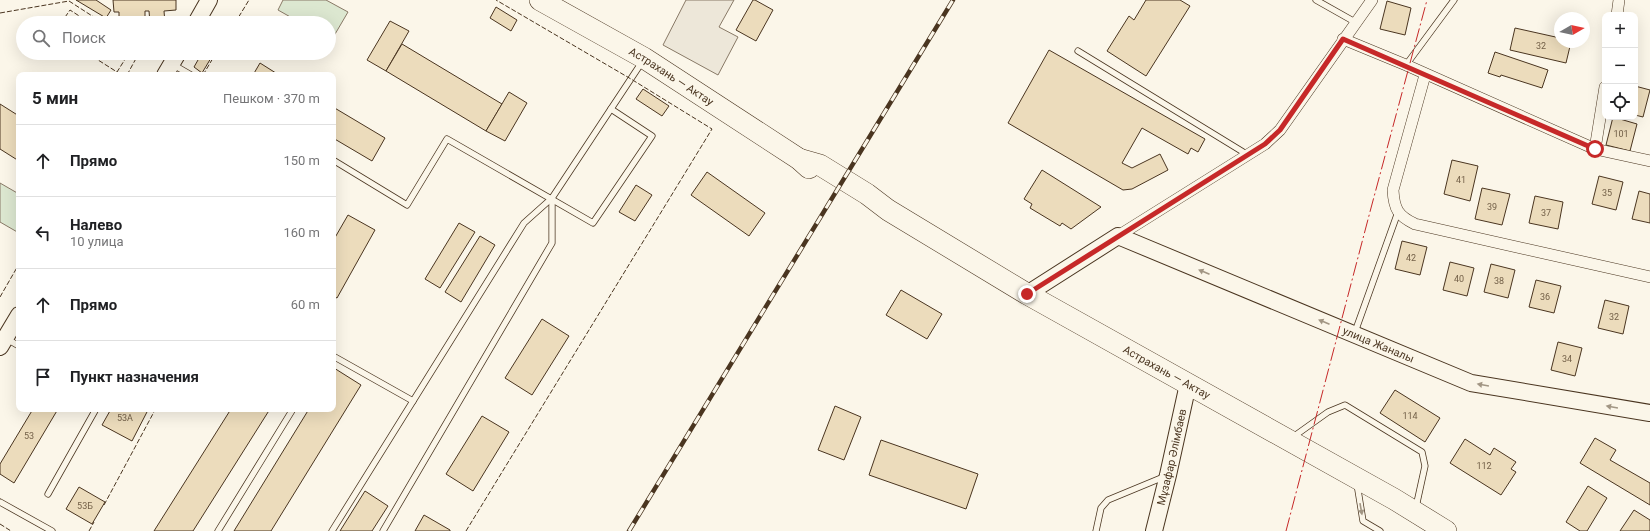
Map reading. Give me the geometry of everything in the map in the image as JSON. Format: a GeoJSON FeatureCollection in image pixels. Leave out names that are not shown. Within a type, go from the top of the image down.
{"type":"FeatureCollection","features":[{"type":"Feature","properties":{"kind":"highway","name":"Астрахань — Актау"},"geometry":{"type":"LineString","coordinates":[[540,0],[644,58],[799,159],[815,174],[840,190],[863,202],[888,210],[1027,294],[1289,440],[1446,531]]}},
{"type":"Feature","properties":{"kind":"street"},"geometry":{"type":"LineString","coordinates":[[200,16],[209,0]]}},
{"type":"Feature","properties":{"kind":"street"},"geometry":{"type":"LineString","coordinates":[[1027,294],[1265,144],[1280,130],[1372,0]]}},
{"type":"Feature","properties":{"kind":"street"},"geometry":{"type":"LineString","coordinates":[[1617,12],[1619,0]]}},
{"type":"Feature","properties":{"kind":"street"},"geometry":{"type":"LineString","coordinates":[[1343,39],[1406,65],[1425,75],[1595,149],[1650,161]]}},
{"type":"Feature","properties":{"kind":"street"},"geometry":{"type":"LineString","coordinates":[[1425,75],[1393,190],[1394,201],[1398,212],[1405,220],[1415,224],[1650,278]]}},
{"type":"Feature","properties":{"kind":"street"},"geometry":{"type":"LineString","coordinates":[[1595,149],[1602,106]]}},
{"type":"Feature","properties":{"kind":"street","name":"улица Жаналы"},"geometry":{"type":"LineString","coordinates":[[1118,236],[1471,383],[1650,413]]}},
{"type":"Feature","properties":{"kind":"street"},"geometry":{"type":"LineString","coordinates":[[8,343],[16,323]]}},
{"type":"Feature","properties":{"kind":"street","name":"Мұзафар Әлімбаев"},"geometry":{"type":"LineString","coordinates":[[1154,531],[1168,476],[1188,384]]}},
{"type":"Feature","properties":{"kind":"lane"},"geometry":{"type":"LineString","coordinates":[[1316,0],[1355,22]]}},
{"type":"Feature","properties":{"kind":"lane"},"geometry":{"type":"LineString","coordinates":[[1406,65],[1454,0]]}},
{"type":"Feature","properties":{"kind":"lane"},"geometry":{"type":"LineString","coordinates":[[1078,51],[1248,155]]}},
{"type":"Feature","properties":{"kind":"lane"},"geometry":{"type":"LineString","coordinates":[[332,531],[524,223],[552,198],[644,58]]}},
{"type":"Feature","properties":{"kind":"lane"},"geometry":{"type":"LineString","coordinates":[[172,64],[185,72]]}},
{"type":"Feature","properties":{"kind":"lane"},"geometry":{"type":"LineString","coordinates":[[336,162],[407,205],[447,139],[552,198],[593,223],[652,136],[611,109]]}},
{"type":"Feature","properties":{"kind":"lane"},"geometry":{"type":"LineString","coordinates":[[383,531],[552,243],[552,198]]}},
{"type":"Feature","properties":{"kind":"lane"},"geometry":{"type":"LineString","coordinates":[[1354,334],[1398,212]]}},
{"type":"Feature","properties":{"kind":"lane"},"geometry":{"type":"LineString","coordinates":[[336,358],[413,401]]}},
{"type":"Feature","properties":{"kind":"lane"},"geometry":{"type":"LineString","coordinates":[[1289,440],[1328,412],[1345,405],[1422,452],[1425,466],[1415,512]]}},
{"type":"Feature","properties":{"kind":"lane"},"geometry":{"type":"LineString","coordinates":[[48,494],[94,412]]}},
{"type":"Feature","properties":{"kind":"lane"},"geometry":{"type":"LineString","coordinates":[[218,531],[291,412]]}},
{"type":"Feature","properties":{"kind":"lane"},"geometry":{"type":"LineString","coordinates":[[1096,531],[1100,508],[1108,500],[1168,476]]}},
{"type":"Feature","properties":{"kind":"lane"},"geometry":{"type":"LineString","coordinates":[[1356,478],[1363,521],[1380,531]]}},
{"type":"Feature","properties":{"kind":"lane"},"geometry":{"type":"LineString","coordinates":[[0,502],[52,531]]}},
{"type":"Feature","properties":{"kind":"green space"},"geometry":{"type":"Polygon","coordinates":[[[283,0],[326,0],[348,12],[336,32],[336,16],[289,16],[278,10],[283,0]]]}},
{"type":"Feature","properties":{"kind":"green space"},"geometry":{"type":"Polygon","coordinates":[[[0,183],[16,192],[16,231],[0,222],[0,183]]]}},
{"type":"Feature","properties":{"kind":"shaded area"},"geometry":{"type":"Polygon","coordinates":[[[686,0],[734,0],[719,27],[738,37],[718,75],[663,45],[686,0]]]}},
{"type":"Feature","properties":{"kind":"building"},"geometry":{"type":"Polygon","coordinates":[[[76,0],[96,0],[111,10],[107,16],[103,16],[76,0]]]}},
{"type":"Feature","properties":{"kind":"building"},"geometry":{"type":"Polygon","coordinates":[[[113,0],[176,0],[176,10],[164,11],[164,16],[149,16],[149,11],[145,11],[145,16],[119,16],[119,12],[114,12],[113,0]]]}},
{"type":"Feature","properties":{"kind":"building"},"geometry":{"type":"Polygon","coordinates":[[[753,0],[773,10],[756,41],[736,30],[753,0]]]}},
{"type":"Feature","properties":{"kind":"building"},"geometry":{"type":"Polygon","coordinates":[[[1146,0],[1180,0],[1190,6],[1146,76],[1107,51],[1129,16],[1134,20],[1146,0]]]}},
{"type":"Feature","properties":{"kind":"building"},"geometry":{"type":"Polygon","coordinates":[[[1387,1],[1411,8],[1405,35],[1380,29],[1387,1]]]}},
{"type":"Feature","properties":{"kind":"building"},"geometry":{"type":"Polygon","coordinates":[[[496,7],[517,20],[511,31],[490,18],[496,7]]]}},
{"type":"Feature","properties":{"kind":"building"},"geometry":{"type":"Polygon","coordinates":[[[390,21],[409,31],[386,71],[367,60],[390,21]]]}},
{"type":"Feature","properties":{"kind":"building"},"geometry":{"type":"Polygon","coordinates":[[[1515,28],[1554,37],[1554,48],[1570,48],[1566,63],[1510,50],[1515,28]]]}},
{"type":"Feature","properties":{"kind":"building"},"geometry":{"type":"Polygon","coordinates":[[[402,44],[502,104],[486,131],[386,71],[402,44]]]}},
{"type":"Feature","properties":{"kind":"building"},"geometry":{"type":"Polygon","coordinates":[[[1049,50],[1205,139],[1198,152],[1191,148],[1188,154],[1142,128],[1122,163],[1132,168],[1160,154],[1168,170],[1132,189],[1123,190],[1008,123],[1049,50]]]}},
{"type":"Feature","properties":{"kind":"building"},"geometry":{"type":"Polygon","coordinates":[[[1495,52],[1548,70],[1542,88],[1501,75],[1500,77],[1488,73],[1495,52]]]}},
{"type":"Feature","properties":{"kind":"building"},"geometry":{"type":"Polygon","coordinates":[[[198,60],[210,60],[203,72],[194,67],[198,60]]]}},
{"type":"Feature","properties":{"kind":"building"},"geometry":{"type":"Polygon","coordinates":[[[260,63],[274,72],[255,72],[260,63]]]}},
{"type":"Feature","properties":{"kind":"building"},"geometry":{"type":"Polygon","coordinates":[[[1638,87],[1650,90],[1643,117],[1638,116],[1638,87]]]}},
{"type":"Feature","properties":{"kind":"building"},"geometry":{"type":"Polygon","coordinates":[[[643,89],[669,106],[662,116],[636,99],[643,89]]]}},
{"type":"Feature","properties":{"kind":"building"},"geometry":{"type":"Polygon","coordinates":[[[509,92],[527,103],[505,141],[486,131],[509,92]]]}},
{"type":"Feature","properties":{"kind":"building"},"geometry":{"type":"Polygon","coordinates":[[[0,104],[16,114],[16,159],[0,149],[0,104]]]}},
{"type":"Feature","properties":{"kind":"building"},"geometry":{"type":"Polygon","coordinates":[[[336,109],[385,138],[372,161],[336,140],[336,109]]]}},
{"type":"Feature","properties":{"kind":"building"},"geometry":{"type":"Polygon","coordinates":[[[1612,120],[1623,120],[1637,124],[1630,151],[1606,145],[1612,120]]]}},
{"type":"Feature","properties":{"kind":"building"},"geometry":{"type":"Polygon","coordinates":[[[1452,160],[1478,166],[1470,201],[1444,194],[1452,160]]]}},
{"type":"Feature","properties":{"kind":"building"},"geometry":{"type":"Polygon","coordinates":[[[1042,170],[1101,207],[1071,229],[1062,223],[1060,226],[1030,208],[1032,204],[1024,199],[1042,170]]]}},
{"type":"Feature","properties":{"kind":"building"},"geometry":{"type":"Polygon","coordinates":[[[707,172],[765,213],[749,236],[691,195],[707,172]]]}},
{"type":"Feature","properties":{"kind":"building"},"geometry":{"type":"Polygon","coordinates":[[[1599,176],[1623,182],[1616,210],[1592,204],[1599,176]]]}},
{"type":"Feature","properties":{"kind":"building"},"geometry":{"type":"Polygon","coordinates":[[[636,185],[652,195],[635,221],[619,212],[636,185]]]}},
{"type":"Feature","properties":{"kind":"building"},"geometry":{"type":"Polygon","coordinates":[[[1482,188],[1510,194],[1502,225],[1475,219],[1482,188]]]}},
{"type":"Feature","properties":{"kind":"building"},"geometry":{"type":"Polygon","coordinates":[[[1639,191],[1650,194],[1650,223],[1632,219],[1639,191]]]}},
{"type":"Feature","properties":{"kind":"building"},"geometry":{"type":"Polygon","coordinates":[[[1535,196],[1563,202],[1558,229],[1529,223],[1535,196]]]}},
{"type":"Feature","properties":{"kind":"building"},"geometry":{"type":"Polygon","coordinates":[[[348,215],[375,230],[337,298],[336,298],[336,236],[348,215]]]}},
{"type":"Feature","properties":{"kind":"building"},"geometry":{"type":"Polygon","coordinates":[[[459,223],[475,232],[440,288],[425,279],[459,223]]]}},
{"type":"Feature","properties":{"kind":"building"},"geometry":{"type":"Polygon","coordinates":[[[480,236],[495,245],[461,302],[445,292],[480,236]]]}},
{"type":"Feature","properties":{"kind":"building"},"geometry":{"type":"Polygon","coordinates":[[[1402,241],[1427,247],[1420,275],[1395,269],[1402,241]]]}},
{"type":"Feature","properties":{"kind":"building"},"geometry":{"type":"Polygon","coordinates":[[[1450,262],[1474,268],[1467,296],[1443,290],[1450,262]]]}},
{"type":"Feature","properties":{"kind":"building"},"geometry":{"type":"Polygon","coordinates":[[[1491,264],[1515,270],[1508,298],[1484,292],[1491,264]]]}},
{"type":"Feature","properties":{"kind":"building"},"geometry":{"type":"Polygon","coordinates":[[[1536,280],[1561,286],[1554,313],[1529,307],[1536,280]]]}},
{"type":"Feature","properties":{"kind":"building"},"geometry":{"type":"Polygon","coordinates":[[[901,290],[942,314],[927,339],[886,315],[901,290]]]}},
{"type":"Feature","properties":{"kind":"building"},"geometry":{"type":"Polygon","coordinates":[[[1605,300],[1629,306],[1623,334],[1598,328],[1605,300]]]}},
{"type":"Feature","properties":{"kind":"building"},"geometry":{"type":"Polygon","coordinates":[[[542,319],[569,336],[532,395],[505,378],[542,319]]]}},
{"type":"Feature","properties":{"kind":"building"},"geometry":{"type":"Polygon","coordinates":[[[1558,342],[1582,348],[1575,376],[1551,370],[1558,342]]]}},
{"type":"Feature","properties":{"kind":"building"},"geometry":{"type":"Polygon","coordinates":[[[336,369],[361,385],[271,531],[234,531],[307,412],[336,412],[336,369]]]}},
{"type":"Feature","properties":{"kind":"building"},"geometry":{"type":"Polygon","coordinates":[[[1395,390],[1440,418],[1425,442],[1380,413],[1395,390]]]}},
{"type":"Feature","properties":{"kind":"building"},"geometry":{"type":"Polygon","coordinates":[[[835,406],[861,417],[844,460],[818,450],[835,406]]]}},
{"type":"Feature","properties":{"kind":"building"},"geometry":{"type":"Polygon","coordinates":[[[31,412],[56,412],[14,483],[0,474],[0,464],[31,412]]]}},
{"type":"Feature","properties":{"kind":"building"},"geometry":{"type":"Polygon","coordinates":[[[109,412],[147,412],[132,441],[102,425],[109,412]]]}},
{"type":"Feature","properties":{"kind":"building"},"geometry":{"type":"Polygon","coordinates":[[[229,412],[268,412],[193,531],[154,531],[229,412]]]}},
{"type":"Feature","properties":{"kind":"building"},"geometry":{"type":"Polygon","coordinates":[[[482,416],[509,432],[473,491],[446,474],[482,416]]]}},
{"type":"Feature","properties":{"kind":"building"},"geometry":{"type":"Polygon","coordinates":[[[1595,438],[1616,450],[1610,460],[1650,483],[1650,505],[1580,463],[1595,438]]]}},
{"type":"Feature","properties":{"kind":"building"},"geometry":{"type":"Polygon","coordinates":[[[1465,439],[1490,455],[1494,448],[1516,462],[1511,469],[1516,472],[1501,495],[1450,463],[1465,439]]]}},
{"type":"Feature","properties":{"kind":"building"},"geometry":{"type":"Polygon","coordinates":[[[881,440],[978,474],[966,509],[869,475],[881,440]]]}},
{"type":"Feature","properties":{"kind":"building"},"geometry":{"type":"Polygon","coordinates":[[[1588,486],[1607,498],[1587,531],[1580,531],[1566,522],[1588,486]]]}},
{"type":"Feature","properties":{"kind":"building"},"geometry":{"type":"Polygon","coordinates":[[[79,487],[105,502],[92,524],[66,509],[79,487]]]}},
{"type":"Feature","properties":{"kind":"building"},"geometry":{"type":"Polygon","coordinates":[[[365,491],[388,506],[372,531],[340,531],[365,491]]]}},
{"type":"Feature","properties":{"kind":"building"},"geometry":{"type":"Polygon","coordinates":[[[1634,510],[1650,520],[1650,531],[1620,531],[1634,510]]]}},
{"type":"Feature","properties":{"kind":"building"},"geometry":{"type":"Polygon","coordinates":[[[424,515],[450,530],[450,531],[415,531],[424,515]]]}},
{"type":"Feature","properties":{"kind":"railway"},"geometry":{"type":"LineString","coordinates":[[629,531],[953,0]]}},
{"type":"Feature","properties":{"kind":"fence"},"geometry":{"type":"LineString","coordinates":[[239,16],[249,0]]}},
{"type":"Feature","properties":{"kind":"fence"},"geometry":{"type":"LineString","coordinates":[[466,531],[712,129],[631,79],[496,0]]}},
{"type":"Feature","properties":{"kind":"fence"},"geometry":{"type":"LineString","coordinates":[[0,13],[69,1],[92,16]]}},
{"type":"Feature","properties":{"kind":"fence"},"geometry":{"type":"LineString","coordinates":[[66,16],[70,10],[79,16]]}},
{"type":"Feature","properties":{"kind":"fence"},"geometry":{"type":"LineString","coordinates":[[98,60],[117,72]]}},
{"type":"Feature","properties":{"kind":"fence"},"geometry":{"type":"LineString","coordinates":[[117,72],[125,60]]}},
{"type":"Feature","properties":{"kind":"fence"},"geometry":{"type":"LineString","coordinates":[[129,72],[135,60]]}},
{"type":"Feature","properties":{"kind":"fence"},"geometry":{"type":"LineString","coordinates":[[205,72],[212,60]]}},
{"type":"Feature","properties":{"kind":"fence"},"geometry":{"type":"LineString","coordinates":[[0,297],[16,269]]}},
{"type":"Feature","properties":{"kind":"fence"},"geometry":{"type":"LineString","coordinates":[[104,505],[154,412]]}},
{"type":"Feature","properties":{"kind":"fence"},"geometry":{"type":"LineString","coordinates":[[89,531],[94,522]]}},
{"type":"Feature","properties":{"kind":"fence"},"geometry":{"type":"LineString","coordinates":[[0,524],[11,531]]}},
{"type":"Feature","properties":{"kind":"power"},"geometry":{"type":"LineString","coordinates":[[1286,531],[1427,0]]}},
{"type":"Feature","properties":{"kind":"route"},"geometry":{"type":"LineString","coordinates":[[1027,294],[1265,144],[1280,130],[1343,39],[1406,65],[1425,75],[1595,149]]}}]}
